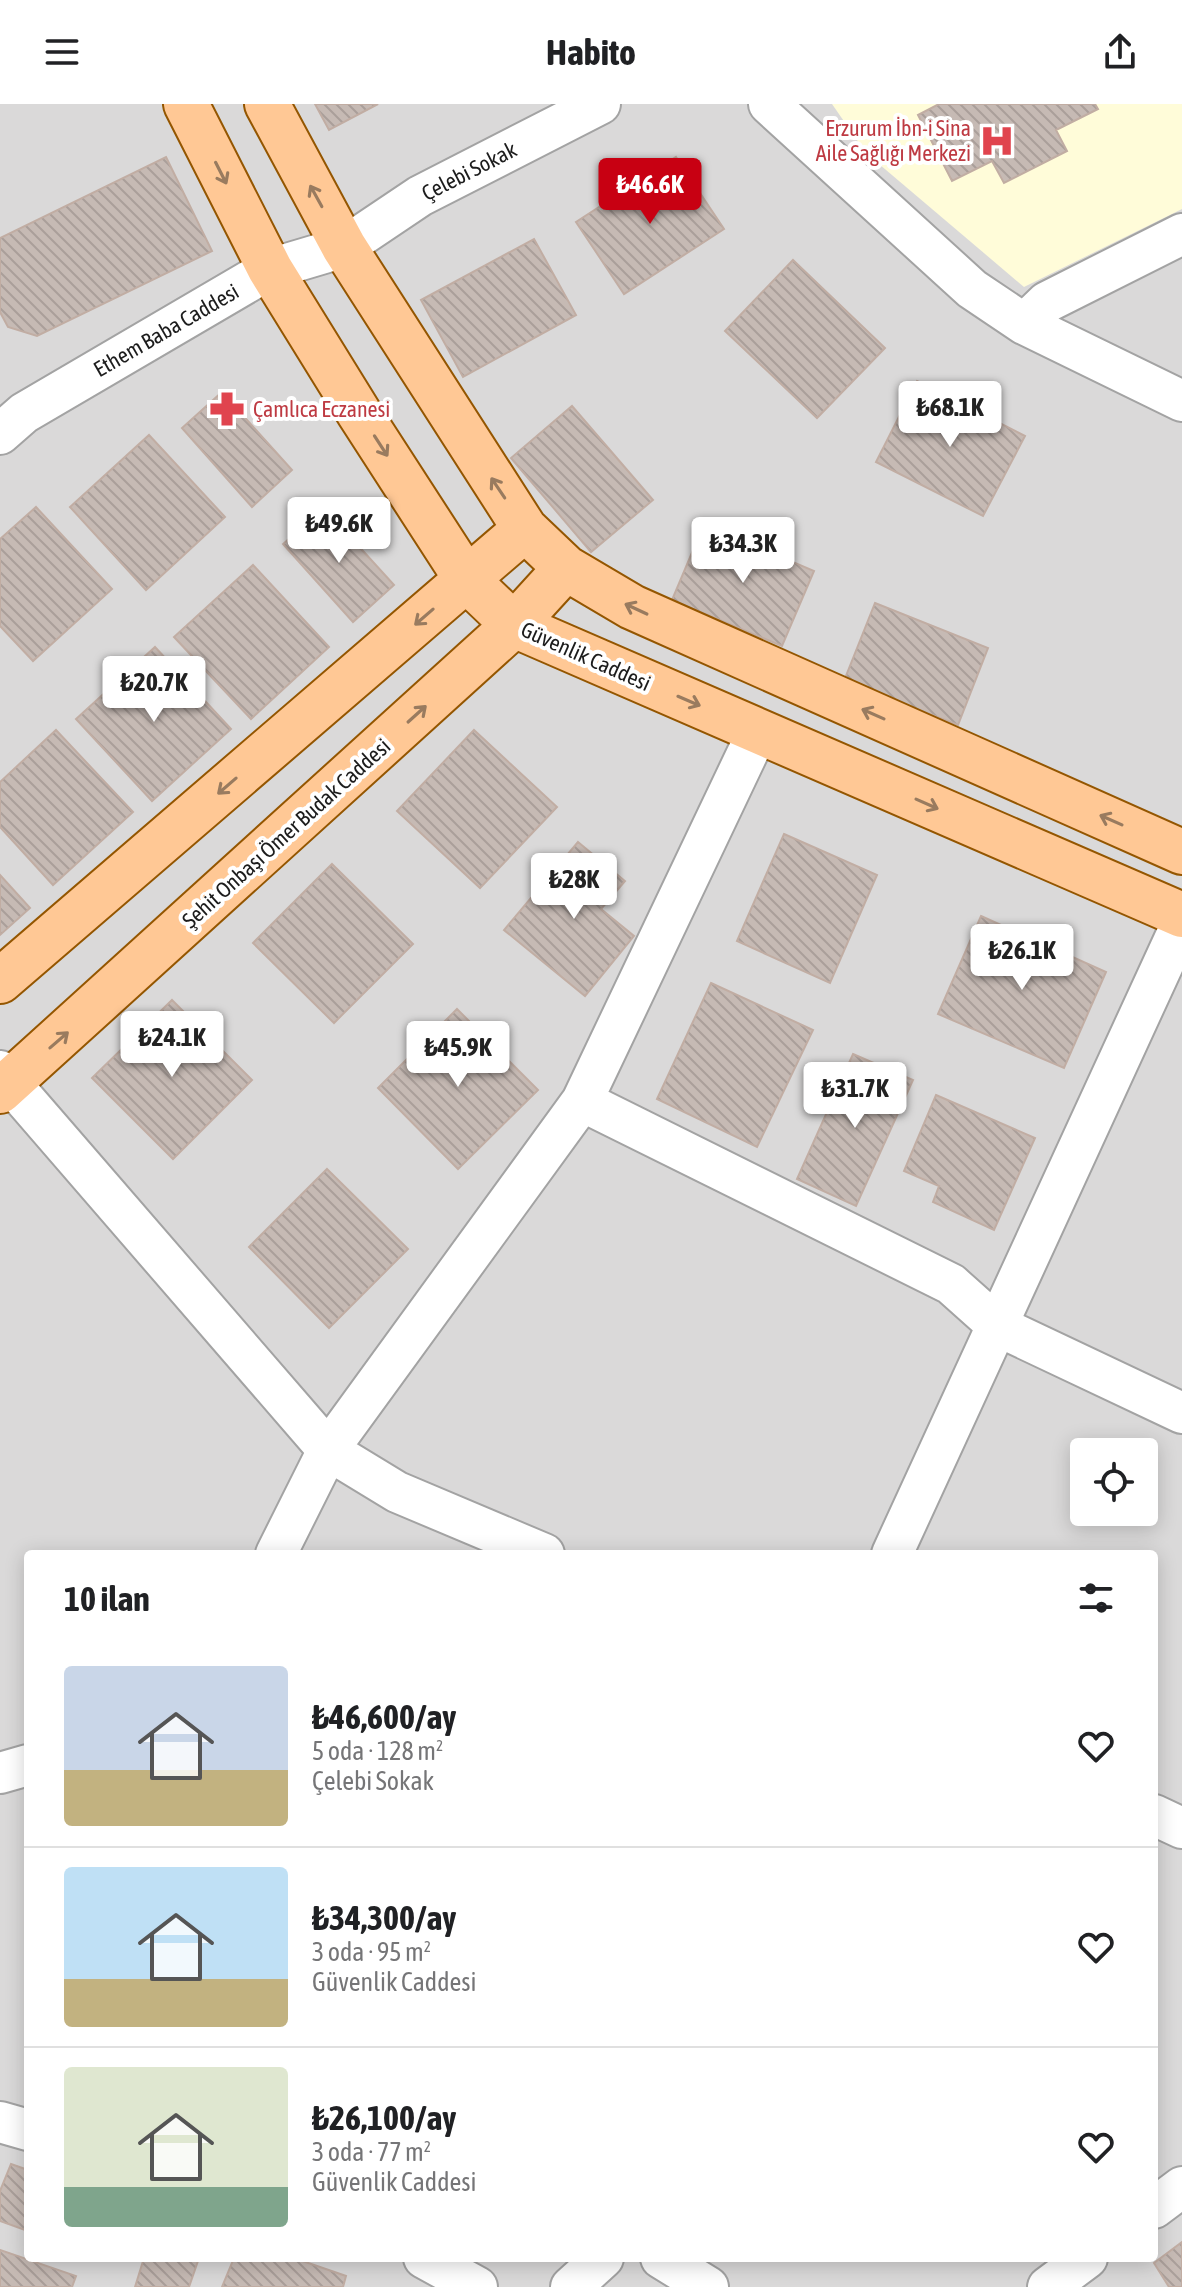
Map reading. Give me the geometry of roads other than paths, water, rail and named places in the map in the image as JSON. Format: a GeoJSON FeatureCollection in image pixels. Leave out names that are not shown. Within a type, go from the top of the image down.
{"type":"FeatureCollection","features":[{"type":"Feature","properties":{"kind":"main road","name":"Güvenlik Caddesi"},"geometry":{"type":"LineString","coordinates":[[186,104],[270,269],[467,580],[514,625],[1182,915]]}},
{"type":"Feature","properties":{"kind":"main road"},"geometry":{"type":"LineString","coordinates":[[267,104],[344,247],[525,529],[566,568],[632,607],[1182,852]]}},
{"type":"Feature","properties":{"kind":"main road"},"geometry":{"type":"LineString","coordinates":[[0,981],[525,529]]}},
{"type":"Feature","properties":{"kind":"main road","name":"Şehit Onbaşı Ömer Budak Caddesi"},"geometry":{"type":"LineString","coordinates":[[3,1081],[514,625],[566,568]]}},
{"type":"Feature","properties":{"kind":"street","name":"Çelebi Sokak"},"geometry":{"type":"LineString","coordinates":[[344,247],[420,196],[600,104]]}},
{"type":"Feature","properties":{"kind":"street"},"geometry":{"type":"LineString","coordinates":[[769,104],[972,289],[1024,324],[1182,401]]}},
{"type":"Feature","properties":{"kind":"street"},"geometry":{"type":"LineString","coordinates":[[1024,324],[1047,302],[1182,234]]}},
{"type":"Feature","properties":{"kind":"street","name":"Ethem Baba Caddesi"},"geometry":{"type":"LineString","coordinates":[[8,415],[270,269],[344,247]]}},
{"type":"Feature","properties":{"kind":"street"},"geometry":{"type":"LineString","coordinates":[[278,1550],[328,1450],[582,1101],[758,731]]}},
{"type":"Feature","properties":{"kind":"street"},"geometry":{"type":"LineString","coordinates":[[894,1550],[1182,923]]}},
{"type":"Feature","properties":{"kind":"street"},"geometry":{"type":"LineString","coordinates":[[3,1081],[328,1450],[397,1492],[535,1550]]}},
{"type":"Feature","properties":{"kind":"street"},"geometry":{"type":"LineString","coordinates":[[582,1101],[951,1284],[998,1326],[1182,1413]]}},
{"type":"Feature","properties":{"kind":"street"},"geometry":{"type":"LineString","coordinates":[[0,1773],[24,1766]]}},
{"type":"Feature","properties":{"kind":"street"},"geometry":{"type":"LineString","coordinates":[[1158,1817],[1182,1828]]}},
{"type":"Feature","properties":{"kind":"street"},"geometry":{"type":"LineString","coordinates":[[0,2122],[24,2129]]}},
{"type":"Feature","properties":{"kind":"street"},"geometry":{"type":"LineString","coordinates":[[1158,2205],[1182,2187]]}},
{"type":"Feature","properties":{"kind":"street"},"geometry":{"type":"LineString","coordinates":[[431,2262],[477,2287]]}},
{"type":"Feature","properties":{"kind":"street"},"geometry":{"type":"LineString","coordinates":[[571,2287],[599,2262]]}},
{"type":"Feature","properties":{"kind":"street"},"geometry":{"type":"LineString","coordinates":[[667,2262],[708,2287]]}},
{"type":"Feature","properties":{"kind":"street"},"geometry":{"type":"LineString","coordinates":[[1048,2287],[1082,2262]]}},
{"type":"Feature","properties":{"kind":"place","name":"Erzurum İbn-i Sina Aile Sağlığı Merkezi"},"geometry":{"type":"Point","coordinates":[997,141]}},
{"type":"Feature","properties":{"kind":"place","name":"Çamlıca Eczanesi"},"geometry":{"type":"Point","coordinates":[227,409]}}]}
